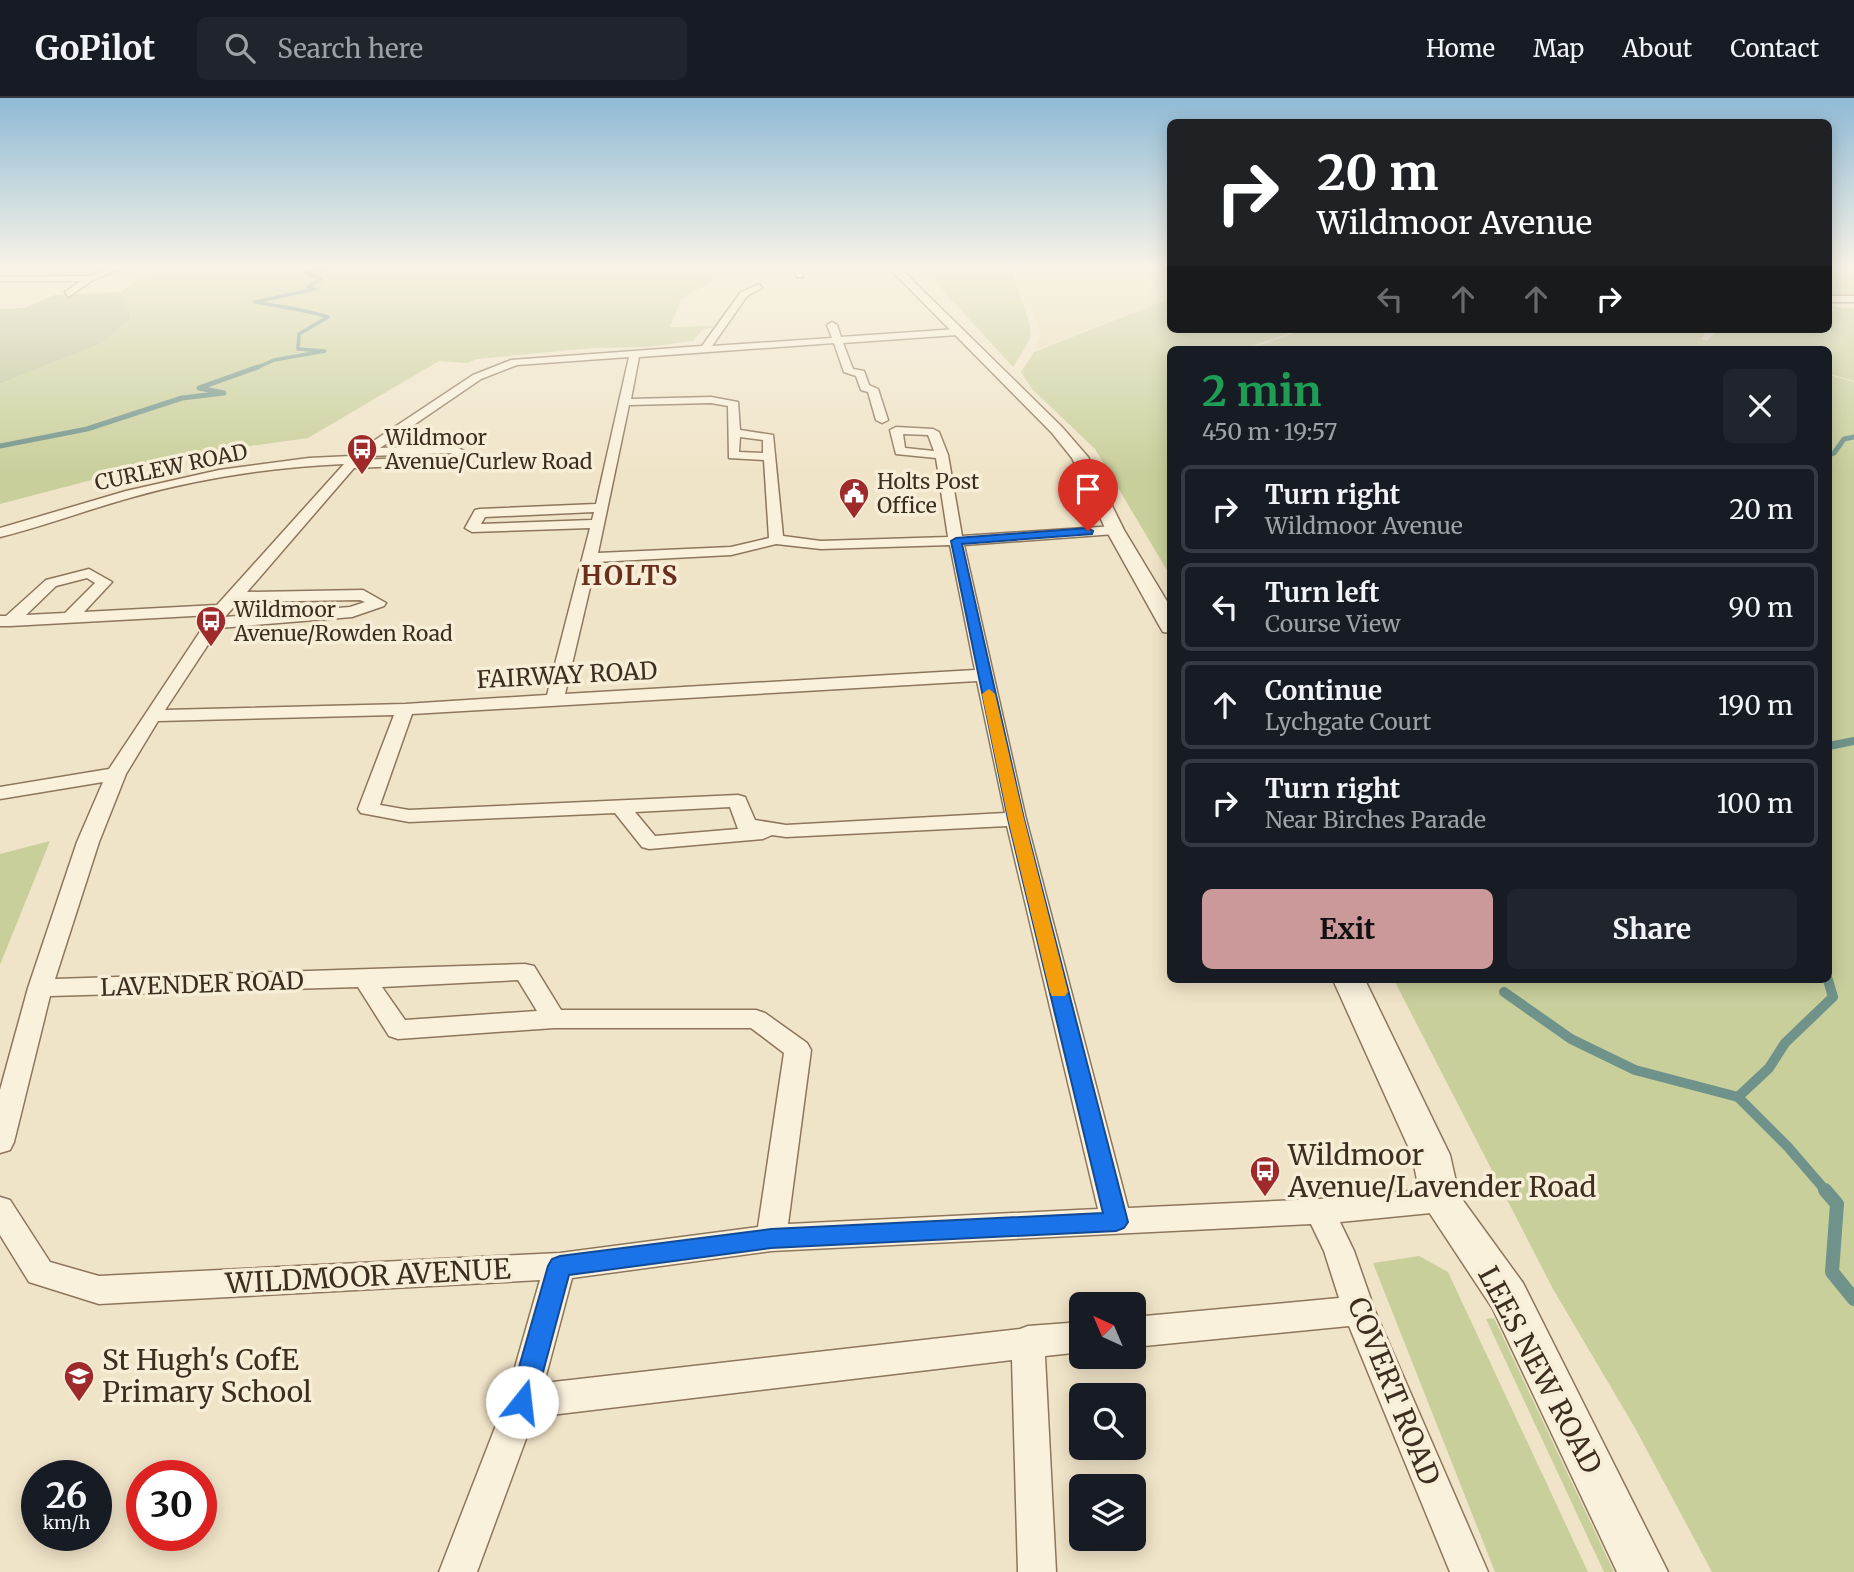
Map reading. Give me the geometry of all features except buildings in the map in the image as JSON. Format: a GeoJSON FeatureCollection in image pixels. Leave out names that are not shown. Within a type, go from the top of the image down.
{"type":"FeatureCollection","features":[{"type":"Feature","properties":{"kind":"street"},"geometry":{"type":"LineString","coordinates":[[705,349],[715,335]]}},
{"type":"Feature","properties":{"kind":"street"},"geometry":{"type":"LineString","coordinates":[[836,335],[849,372],[860,373],[865,388],[873,389],[883,420]]}},
{"type":"Feature","properties":{"kind":"street"},"geometry":{"type":"LineString","coordinates":[[0,1142],[40,988],[88,842],[116,774],[218,617],[357,458],[450,394],[494,369],[536,359],[920,335]]}},
{"type":"Feature","properties":{"kind":"street"},"geometry":{"type":"LineString","coordinates":[[960,335],[1048,421],[1080,457],[1115,530],[1167,621]]}},
{"type":"Feature","properties":{"kind":"street"},"geometry":{"type":"LineString","coordinates":[[554,701],[602,508],[635,353]]}},
{"type":"Feature","properties":{"kind":"street"},"geometry":{"type":"LineString","coordinates":[[623,402],[711,400],[734,404],[733,455],[768,457]]}},
{"type":"Feature","properties":{"kind":"street"},"geometry":{"type":"LineString","coordinates":[[734,433],[769,437],[771,503],[776,540]]}},
{"type":"Feature","properties":{"kind":"street"},"geometry":{"type":"LineString","coordinates":[[453,449],[462,453],[449,460],[357,458],[453,449]]}},
{"type":"Feature","properties":{"kind":"street"},"geometry":{"type":"LineString","coordinates":[[942,455],[956,541],[1016,819],[1116,1222]]}},
{"type":"Feature","properties":{"kind":"street","name":"CURLEW ROAD"},"geometry":{"type":"LineString","coordinates":[[0,533],[142,491],[236,469],[357,458]]}},
{"type":"Feature","properties":{"kind":"street"},"geometry":{"type":"LineString","coordinates":[[598,524],[472,528],[480,513],[602,508]]}},
{"type":"Feature","properties":{"kind":"street"},"geometry":{"type":"LineString","coordinates":[[590,558],[731,551],[776,540],[821,545],[956,541],[1115,530]]}},
{"type":"Feature","properties":{"kind":"street"},"geometry":{"type":"LineString","coordinates":[[5,621],[51,583],[89,573],[104,582],[69,618]]}},
{"type":"Feature","properties":{"kind":"street"},"geometry":{"type":"LineString","coordinates":[[5,621],[352,612],[377,603],[363,595],[234,597]]}},
{"type":"Feature","properties":{"kind":"street","name":"FAIRWAY ROAD"},"geometry":{"type":"LineString","coordinates":[[152,716],[405,709],[985,675]]}},
{"type":"Feature","properties":{"kind":"street"},"geometry":{"type":"LineString","coordinates":[[405,709],[368,809],[408,816],[738,801],[746,825],[786,831]]}},
{"type":"Feature","properties":{"kind":"street"},"geometry":{"type":"LineString","coordinates":[[0,793],[116,774]]}},
{"type":"Feature","properties":{"kind":"street"},"geometry":{"type":"LineString","coordinates":[[620,806],[649,843],[786,831],[1016,819]]}},
{"type":"Feature","properties":{"kind":"street","name":"LAVENDER ROAD"},"geometry":{"type":"LineString","coordinates":[[40,988],[525,972],[554,1019]]}},
{"type":"Feature","properties":{"kind":"street"},"geometry":{"type":"LineString","coordinates":[[365,979],[398,1030],[554,1019],[756,1019],[798,1049],[771,1238]]}},
{"type":"Feature","properties":{"kind":"street","name":"LEES NEW ROAD"},"geometry":{"type":"LineString","coordinates":[[1350,983],[1431,1155],[1441,1200],[1508,1296],[1643,1572]]}},
{"type":"Feature","properties":{"kind":"street","name":"WILDMOOR AVENUE"},"geometry":{"type":"LineString","coordinates":[[0,1209],[40,1272],[99,1290],[560,1266],[771,1238],[1116,1222],[1441,1200]]}},
{"type":"Feature","properties":{"kind":"street","name":"COVERT ROAD"},"geometry":{"type":"LineString","coordinates":[[1320,1210],[1339,1251],[1359,1311],[1469,1572]]}},
{"type":"Feature","properties":{"kind":"street"},"geometry":{"type":"LineString","coordinates":[[458,1572],[522,1402],[560,1266]]}},
{"type":"Feature","properties":{"kind":"street"},"geometry":{"type":"LineString","coordinates":[[1146,1331],[1359,1311]]}},
{"type":"Feature","properties":{"kind":"street"},"geometry":{"type":"LineString","coordinates":[[522,1402],[1069,1338]]}},
{"type":"Feature","properties":{"kind":"street"},"geometry":{"type":"LineString","coordinates":[[1028,1342],[1037,1572]]}},
{"type":"Feature","properties":{"kind":"shaded area"},"geometry":{"type":"Polygon","coordinates":[[[1041,335],[1075,335],[1035,350],[1041,335]]]}},
{"type":"Feature","properties":{"kind":"green space"},"geometry":{"type":"Polygon","coordinates":[[[0,335],[112,335],[103,343],[0,384],[0,335]]]}},
{"type":"Feature","properties":{"kind":"green space"},"geometry":{"type":"Polygon","coordinates":[[[112,335],[698,335],[693,341],[648,347],[594,348],[477,359],[467,363],[439,361],[308,438],[191,454],[0,504],[0,384],[103,343],[112,335]]]}},
{"type":"Feature","properties":{"kind":"green space"},"geometry":{"type":"Polygon","coordinates":[[[984,335],[1030,335],[1027,345],[1013,367],[984,335]]]}},
{"type":"Feature","properties":{"kind":"green space"},"geometry":{"type":"Polygon","coordinates":[[[1078,335],[1284,335],[1252,346],[1167,346],[1167,570],[1095,449],[1032,389],[1021,372],[1034,352],[1078,335]]]}},
{"type":"Feature","properties":{"kind":"green space"},"geometry":{"type":"Polygon","coordinates":[[[1290,335],[1704,335],[1701,339],[1707,341],[1713,335],[1854,335],[1854,381],[1832,375],[1832,346],[1258,346],[1290,335]]]}},
{"type":"Feature","properties":{"kind":"green space"},"geometry":{"type":"Polygon","coordinates":[[[1832,376],[1854,382],[1854,1572],[1712,1572],[1635,1428],[1553,1289],[1396,983],[1832,983],[1832,376]]]}},
{"type":"Feature","properties":{"kind":"green space"},"geometry":{"type":"Polygon","coordinates":[[[50,841],[0,965],[0,854],[50,841]]]}},
{"type":"Feature","properties":{"kind":"green space"},"geometry":{"type":"Polygon","coordinates":[[[1419,1256],[1448,1272],[1588,1572],[1495,1572],[1373,1263],[1419,1256]]]}},
{"type":"Feature","properties":{"kind":"green space"},"geometry":{"type":"Polygon","coordinates":[[[1494,1318],[1614,1572],[1604,1572],[1486,1319],[1494,1318]]]}},
{"type":"Feature","properties":{"kind":"waterway"},"geometry":{"type":"LineString","coordinates":[[254,369],[274,360],[325,351],[298,349],[299,335]]}},
{"type":"Feature","properties":{"kind":"waterway"},"geometry":{"type":"LineString","coordinates":[[0,446],[87,429],[182,398],[224,393],[199,388],[258,367]]}},
{"type":"Feature","properties":{"kind":"waterway"},"geometry":{"type":"LineString","coordinates":[[1832,454],[1844,439],[1854,437]]}},
{"type":"Feature","properties":{"kind":"waterway"},"geometry":{"type":"LineString","coordinates":[[1832,745],[1854,741]]}},
{"type":"Feature","properties":{"kind":"waterway"},"geometry":{"type":"LineString","coordinates":[[1738,1097],[1769,1068],[1785,1043],[1833,997],[1829,983]]}},
{"type":"Feature","properties":{"kind":"waterway"},"geometry":{"type":"LineString","coordinates":[[1504,992],[1571,1039],[1635,1070],[1738,1097]]}},
{"type":"Feature","properties":{"kind":"waterway"},"geometry":{"type":"LineString","coordinates":[[1738,1097],[1788,1147],[1826,1191]]}},
{"type":"Feature","properties":{"kind":"waterway"},"geometry":{"type":"LineString","coordinates":[[1825,1190],[1837,1204],[1832,1272],[1854,1299]]}},
{"type":"Feature","properties":{"kind":"slow traffic"},"geometry":{"type":"LineString","coordinates":[[989,694],[1016,819],[1059,992]]}},
{"type":"Feature","properties":{"kind":"place","name":"Wildmoor Avenue/Curlew Road"},"geometry":{"type":"Point","coordinates":[362,476]}},
{"type":"Feature","properties":{"kind":"place","name":"Holts Post Office"},"geometry":{"type":"Point","coordinates":[854,520]}},
{"type":"Feature","properties":{"kind":"place","name":"Wildmoor Avenue/Rowden Road"},"geometry":{"type":"Point","coordinates":[211,648]}},
{"type":"Feature","properties":{"kind":"place","name":"Wildmoor Avenue/Lavender Road"},"geometry":{"type":"Point","coordinates":[1265,1198]}},
{"type":"Feature","properties":{"kind":"place","name":"St Hugh's CofE Primary School"},"geometry":{"type":"Point","coordinates":[79,1403]}},
{"type":"Feature","properties":{"kind":"district","name":"HOLTS"},"geometry":{"type":"Point","coordinates":[630,575]}},
{"type":"Feature","properties":{"kind":"route"},"geometry":{"type":"LineString","coordinates":[[522,1402],[560,1266],[771,1238],[1116,1222],[1016,819],[956,541],[1088,531]]}}]}
